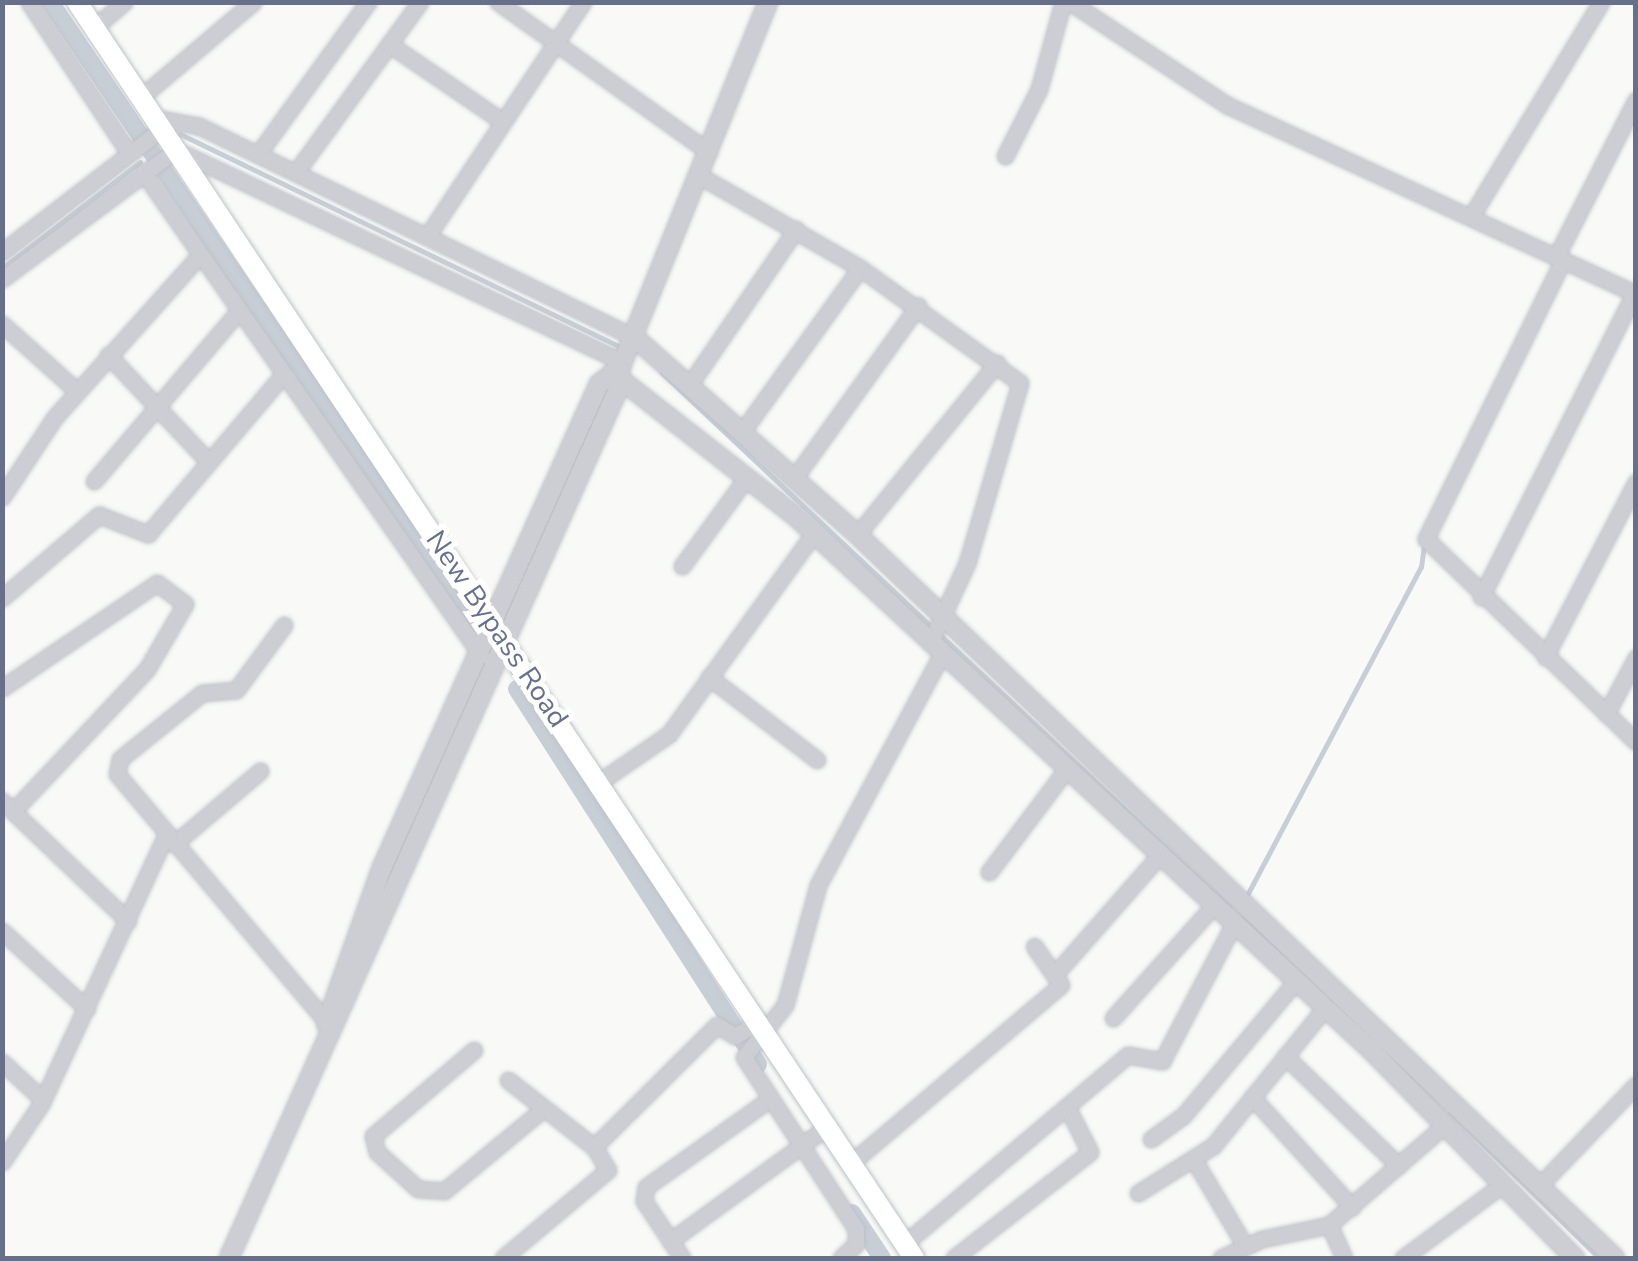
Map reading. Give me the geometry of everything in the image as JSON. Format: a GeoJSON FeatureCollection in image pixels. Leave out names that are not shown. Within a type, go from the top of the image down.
{"type":"FeatureCollection","features":[{"type":"Feature","properties":{"kind":"main road","name":"New Bypass Road"},"geometry":{"type":"LineString","coordinates":[[77,2],[141,97],[146,138],[157,162],[500,632],[599,782],[812,1138],[851,1164],[909,1251]]}},
{"type":"Feature","properties":{"kind":"street"},"geometry":{"type":"LineString","coordinates":[[28,2],[146,138]]}},
{"type":"Feature","properties":{"kind":"street"},"geometry":{"type":"LineString","coordinates":[[94,28],[124,2]]}},
{"type":"Feature","properties":{"kind":"street"},"geometry":{"type":"LineString","coordinates":[[141,97],[253,2]]}},
{"type":"Feature","properties":{"kind":"street"},"geometry":{"type":"LineString","coordinates":[[258,154],[368,2]]}},
{"type":"Feature","properties":{"kind":"street"},"geometry":{"type":"LineString","coordinates":[[296,172],[420,2]]}},
{"type":"Feature","properties":{"kind":"street"},"geometry":{"type":"LineString","coordinates":[[498,2],[708,152]]}},
{"type":"Feature","properties":{"kind":"street"},"geometry":{"type":"LineString","coordinates":[[428,235],[582,2]]}},
{"type":"Feature","properties":{"kind":"street"},"geometry":{"type":"LineString","coordinates":[[229,1258],[326,1025],[621,369],[768,2]]}},
{"type":"Feature","properties":{"kind":"street"},"geometry":{"type":"LineString","coordinates":[[1005,156],[1039,89],[1066,2],[1227,106],[1472,215],[1632,293]]}},
{"type":"Feature","properties":{"kind":"street"},"geometry":{"type":"LineString","coordinates":[[1472,215],[1601,2]]}},
{"type":"Feature","properties":{"kind":"street"},"geometry":{"type":"LineString","coordinates":[[390,44],[502,121]]}},
{"type":"Feature","properties":{"kind":"street"},"geometry":{"type":"LineString","coordinates":[[1636,100],[1426,535],[1481,598],[1636,742]]}},
{"type":"Feature","properties":{"kind":"street"},"geometry":{"type":"LineString","coordinates":[[5,244],[146,138],[199,126],[634,337],[692,381],[857,535],[940,635],[1066,770],[1445,1125],[1575,1258]]}},
{"type":"Feature","properties":{"kind":"street"},"geometry":{"type":"LineString","coordinates":[[157,162],[200,255],[481,656]]}},
{"type":"Feature","properties":{"kind":"street"},"geometry":{"type":"LineString","coordinates":[[2,279],[157,162]]}},
{"type":"Feature","properties":{"kind":"street"},"geometry":{"type":"LineString","coordinates":[[157,162],[621,369],[814,534],[940,635],[1615,1258]]}},
{"type":"Feature","properties":{"kind":"street"},"geometry":{"type":"LineString","coordinates":[[700,176],[860,268],[1020,383],[1021,402],[940,635],[818,885],[791,991],[751,1037]]}},
{"type":"Feature","properties":{"kind":"street"},"geometry":{"type":"LineString","coordinates":[[692,381],[796,229]]}},
{"type":"Feature","properties":{"kind":"street"},"geometry":{"type":"LineString","coordinates":[[2,497],[77,391],[200,255]]}},
{"type":"Feature","properties":{"kind":"street"},"geometry":{"type":"LineString","coordinates":[[744,430],[860,268]]}},
{"type":"Feature","properties":{"kind":"street"},"geometry":{"type":"LineString","coordinates":[[1481,598],[1632,293],[1636,274]]}},
{"type":"Feature","properties":{"kind":"street"},"geometry":{"type":"LineString","coordinates":[[796,478],[918,306]]}},
{"type":"Feature","properties":{"kind":"street"},"geometry":{"type":"LineString","coordinates":[[94,482],[238,312]]}},
{"type":"Feature","properties":{"kind":"street"},"geometry":{"type":"LineString","coordinates":[[2,324],[77,391]]}},
{"type":"Feature","properties":{"kind":"street"},"geometry":{"type":"LineString","coordinates":[[108,355],[209,462]]}},
{"type":"Feature","properties":{"kind":"street"},"geometry":{"type":"LineString","coordinates":[[857,535],[997,363]]}},
{"type":"Feature","properties":{"kind":"street"},"geometry":{"type":"LineString","coordinates":[[2,598],[98,515],[148,534],[282,376]]}},
{"type":"Feature","properties":{"kind":"street"},"geometry":{"type":"LineString","coordinates":[[682,566],[747,477]]}},
{"type":"Feature","properties":{"kind":"street"},"geometry":{"type":"LineString","coordinates":[[1545,657],[1636,482]]}},
{"type":"Feature","properties":{"kind":"street"},"geometry":{"type":"LineString","coordinates":[[599,782],[655,748],[814,534]]}},
{"type":"Feature","properties":{"kind":"street"},"geometry":{"type":"LineString","coordinates":[[2,688],[157,583],[185,604],[147,669],[8,806],[128,921]]}},
{"type":"Feature","properties":{"kind":"street"},"geometry":{"type":"LineString","coordinates":[[284,624],[236,690],[202,692],[120,759],[119,781],[326,1025]]}},
{"type":"Feature","properties":{"kind":"street"},"geometry":{"type":"LineString","coordinates":[[326,1025],[381,870],[481,656],[500,632]]}},
{"type":"Feature","properties":{"kind":"street"},"geometry":{"type":"LineString","coordinates":[[1606,714],[1636,658]]}},
{"type":"Feature","properties":{"kind":"street"},"geometry":{"type":"LineString","coordinates":[[710,677],[817,760]]}},
{"type":"Feature","properties":{"kind":"street"},"geometry":{"type":"LineString","coordinates":[[988,872],[1066,770]]}},
{"type":"Feature","properties":{"kind":"street"},"geometry":{"type":"LineString","coordinates":[[2,1162],[43,1100],[170,839],[260,771]]}},
{"type":"Feature","properties":{"kind":"street"},"geometry":{"type":"LineString","coordinates":[[1057,972],[1159,856]]}},
{"type":"Feature","properties":{"kind":"street"},"geometry":{"type":"LineString","coordinates":[[1114,1018],[1213,906]]}},
{"type":"Feature","properties":{"kind":"street"},"geometry":{"type":"LineString","coordinates":[[909,1251],[1128,1055],[1162,1062],[1233,924]]}},
{"type":"Feature","properties":{"kind":"street"},"geometry":{"type":"LineString","coordinates":[[2,931],[87,1009]]}},
{"type":"Feature","properties":{"kind":"street"},"geometry":{"type":"LineString","coordinates":[[851,1164],[1062,985],[1057,972],[1034,946]]}},
{"type":"Feature","properties":{"kind":"street"},"geometry":{"type":"LineString","coordinates":[[1151,1138],[1183,1116],[1295,982]]}},
{"type":"Feature","properties":{"kind":"street"},"geometry":{"type":"LineString","coordinates":[[1138,1193],[1194,1160],[1324,1009]]}},
{"type":"Feature","properties":{"kind":"street"},"geometry":{"type":"LineString","coordinates":[[594,1146],[716,1025],[751,1037]]}},
{"type":"Feature","properties":{"kind":"street"},"geometry":{"type":"LineString","coordinates":[[751,1037],[770,1099],[812,1138],[856,1230],[856,1244],[841,1258]]}},
{"type":"Feature","properties":{"kind":"street"},"geometry":{"type":"LineString","coordinates":[[474,1050],[373,1136],[376,1152],[418,1189],[444,1191],[543,1109]]}},
{"type":"Feature","properties":{"kind":"street"},"geometry":{"type":"LineString","coordinates":[[1285,1056],[1400,1166]]}},
{"type":"Feature","properties":{"kind":"street"},"geometry":{"type":"LineString","coordinates":[[2,1062],[43,1100]]}},
{"type":"Feature","properties":{"kind":"street"},"geometry":{"type":"LineString","coordinates":[[502,1258],[608,1170],[594,1146],[508,1080]]}},
{"type":"Feature","properties":{"kind":"street"},"geometry":{"type":"LineString","coordinates":[[1540,1185],[1636,1085]]}},
{"type":"Feature","properties":{"kind":"street"},"geometry":{"type":"LineString","coordinates":[[1252,1097],[1352,1207]]}},
{"type":"Feature","properties":{"kind":"street"},"geometry":{"type":"LineString","coordinates":[[682,1258],[644,1202],[646,1188],[770,1099]]}},
{"type":"Feature","properties":{"kind":"street"},"geometry":{"type":"LineString","coordinates":[[954,1258],[1090,1152],[1067,1107]]}},
{"type":"Feature","properties":{"kind":"street"},"geometry":{"type":"LineString","coordinates":[[1221,1258],[1246,1246],[1329,1225],[1445,1125]]}},
{"type":"Feature","properties":{"kind":"street"},"geometry":{"type":"LineString","coordinates":[[670,1241],[812,1138]]}},
{"type":"Feature","properties":{"kind":"street"},"geometry":{"type":"LineString","coordinates":[[1194,1160],[1246,1246]]}},
{"type":"Feature","properties":{"kind":"street"},"geometry":{"type":"LineString","coordinates":[[1403,1258],[1503,1184]]}},
{"type":"Feature","properties":{"kind":"street"},"geometry":{"type":"LineString","coordinates":[[1329,1225],[1344,1258]]}},
{"type":"Feature","properties":{"kind":"waterway"},"geometry":{"type":"LineString","coordinates":[[50,2],[471,624]]}},
{"type":"Feature","properties":{"kind":"waterway"},"geometry":{"type":"LineString","coordinates":[[180,134],[618,346]]}},
{"type":"Feature","properties":{"kind":"waterway"},"geometry":{"type":"LineString","coordinates":[[2,268],[140,162]]}},
{"type":"Feature","properties":{"kind":"waterway"},"geometry":{"type":"LineString","coordinates":[[662,373],[1229,907]]}},
{"type":"Feature","properties":{"kind":"waterway"},"geometry":{"type":"LineString","coordinates":[[1246,897],[1421,567],[1424,545]]}},
{"type":"Feature","properties":{"kind":"waterway"},"geometry":{"type":"LineString","coordinates":[[517,689],[758,1064]]}},
{"type":"Feature","properties":{"kind":"waterway"},"geometry":{"type":"LineString","coordinates":[[1241,918],[1286,956]]}},
{"type":"Feature","properties":{"kind":"waterway"},"geometry":{"type":"LineString","coordinates":[[1450,1112],[1599,1258]]}},
{"type":"Feature","properties":{"kind":"waterway"},"geometry":{"type":"LineString","coordinates":[[852,1213],[882,1258]]}}]}
